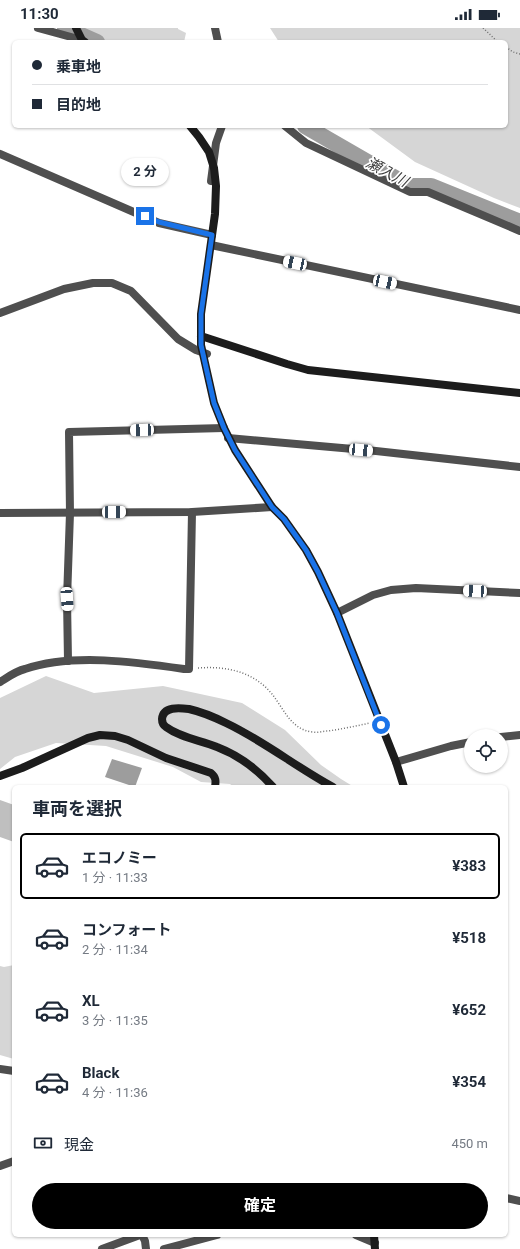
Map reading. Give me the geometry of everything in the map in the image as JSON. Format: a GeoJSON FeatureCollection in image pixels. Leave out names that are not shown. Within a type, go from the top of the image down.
{"type":"FeatureCollection","features":[{"type":"Feature","properties":{"kind":"street"},"geometry":{"type":"LineString","coordinates":[[38,28],[80,40]]}},
{"type":"Feature","properties":{"kind":"street"},"geometry":{"type":"LineString","coordinates":[[76,28],[83,40]]}},
{"type":"Feature","properties":{"kind":"street"},"geometry":{"type":"LineString","coordinates":[[215,28],[218,40]]}},
{"type":"Feature","properties":{"kind":"street"},"geometry":{"type":"LineString","coordinates":[[192,128],[209,152],[213,165],[216,186],[215,214],[201,314],[201,336],[214,403],[228,438],[235,450],[272,507],[284,519],[306,550],[318,572],[337,613],[396,762],[403,785]]}},
{"type":"Feature","properties":{"kind":"street"},"geometry":{"type":"LineString","coordinates":[[211,181],[216,143],[221,128]]}},
{"type":"Feature","properties":{"kind":"street"},"geometry":{"type":"LineString","coordinates":[[287,128],[306,143],[410,192],[428,192],[520,231]]}},
{"type":"Feature","properties":{"kind":"street"},"geometry":{"type":"LineString","coordinates":[[0,154],[159,222],[212,235]]}},
{"type":"Feature","properties":{"kind":"street"},"geometry":{"type":"LineString","coordinates":[[211,245],[520,310]]}},
{"type":"Feature","properties":{"kind":"street"},"geometry":{"type":"LineString","coordinates":[[0,313],[64,289],[93,283],[112,283],[131,291],[178,339],[196,350],[205,353]]}},
{"type":"Feature","properties":{"kind":"street"},"geometry":{"type":"LineString","coordinates":[[201,336],[308,370],[520,393]]}},
{"type":"Feature","properties":{"kind":"street"},"geometry":{"type":"LineString","coordinates":[[68,661],[67,599],[70,513],[69,432],[224,428]]}},
{"type":"Feature","properties":{"kind":"street"},"geometry":{"type":"LineString","coordinates":[[228,438],[376,451],[520,467]]}},
{"type":"Feature","properties":{"kind":"street"},"geometry":{"type":"LineString","coordinates":[[0,513],[192,512],[272,507]]}},
{"type":"Feature","properties":{"kind":"street"},"geometry":{"type":"LineString","coordinates":[[0,682],[24,669],[53,662],[90,660],[189,669],[192,512]]}},
{"type":"Feature","properties":{"kind":"street"},"geometry":{"type":"LineString","coordinates":[[337,613],[373,595],[391,590],[416,588],[520,593]]}},
{"type":"Feature","properties":{"kind":"street"},"geometry":{"type":"LineString","coordinates":[[271,785],[263,776],[232,754],[216,746],[181,735],[165,726],[162,722],[164,713],[170,709],[178,708],[198,711],[213,717],[255,738],[330,785]]}},
{"type":"Feature","properties":{"kind":"street"},"geometry":{"type":"LineString","coordinates":[[0,776],[22,768],[88,738],[100,735],[115,736],[128,740],[166,758],[211,773],[215,777],[215,785]]}},
{"type":"Feature","properties":{"kind":"street"},"geometry":{"type":"LineString","coordinates":[[508,736],[520,735]]}},
{"type":"Feature","properties":{"kind":"street"},"geometry":{"type":"LineString","coordinates":[[396,762],[464,743]]}},
{"type":"Feature","properties":{"kind":"street"},"geometry":{"type":"LineString","coordinates":[[0,1069],[12,1071]]}},
{"type":"Feature","properties":{"kind":"street"},"geometry":{"type":"LineString","coordinates":[[0,1166],[12,1162]]}},
{"type":"Feature","properties":{"kind":"street"},"geometry":{"type":"LineString","coordinates":[[508,1198],[520,1201]]}},
{"type":"Feature","properties":{"kind":"street"},"geometry":{"type":"LineString","coordinates":[[102,1249],[135,1237]]}},
{"type":"Feature","properties":{"kind":"street"},"geometry":{"type":"LineString","coordinates":[[142,1237],[145,1241],[146,1249]]}},
{"type":"Feature","properties":{"kind":"street"},"geometry":{"type":"LineString","coordinates":[[164,1249],[209,1237]]}},
{"type":"Feature","properties":{"kind":"street"},"geometry":{"type":"LineString","coordinates":[[361,1237],[375,1242]]}},
{"type":"Feature","properties":{"kind":"path"},"geometry":{"type":"LineString","coordinates":[[483,28],[496,40]]}},
{"type":"Feature","properties":{"kind":"path"},"geometry":{"type":"LineString","coordinates":[[508,48],[520,54]]}},
{"type":"Feature","properties":{"kind":"path"},"geometry":{"type":"LineString","coordinates":[[189,669],[221,667],[249,675],[272,694],[291,722],[304,730],[322,732],[345,729],[370,723]]}},
{"type":"Feature","properties":{"kind":"shaded area"},"geometry":{"type":"Polygon","coordinates":[[[83,28],[178,28],[186,33],[184,40],[93,40],[82,30],[83,28]]]}},
{"type":"Feature","properties":{"kind":"shaded area"},"geometry":{"type":"Polygon","coordinates":[[[270,28],[520,28],[520,208],[494,198],[415,162],[369,128],[508,128],[508,40],[278,40],[270,28]]]}},
{"type":"Feature","properties":{"kind":"shaded area"},"geometry":{"type":"Polygon","coordinates":[[[46,676],[94,693],[163,686],[242,703],[285,730],[321,765],[351,785],[231,785],[201,782],[173,767],[106,746],[56,743],[15,757],[0,769],[0,698],[46,676]]]}},
{"type":"Feature","properties":{"kind":"shaded area"},"geometry":{"type":"Polygon","coordinates":[[[112,759],[142,768],[136,785],[129,785],[105,777],[112,759]]]}},
{"type":"Feature","properties":{"kind":"shaded area"},"geometry":{"type":"Polygon","coordinates":[[[12,965],[12,1058],[0,1055],[0,966],[12,965]]]}},
{"type":"Feature","properties":{"kind":"building"},"geometry":{"type":"Polygon","coordinates":[[[0,800],[12,804],[12,841],[0,837],[0,800]]]}},
{"type":"Feature","properties":{"kind":"waterway","name":"瀬入川"},"geometry":{"type":"LineString","coordinates":[[65,28],[92,40]]}},
{"type":"Feature","properties":{"kind":"waterway","name":"瀬入川"},"geometry":{"type":"LineString","coordinates":[[308,128],[409,186],[431,186],[520,222]]}},
{"type":"Feature","properties":{"kind":"route"},"geometry":{"type":"LineString","coordinates":[[145,216],[159,222],[212,235],[201,314],[201,345],[214,403],[235,450],[272,507],[284,519],[306,550],[318,572],[337,613],[381,725]]}}]}
